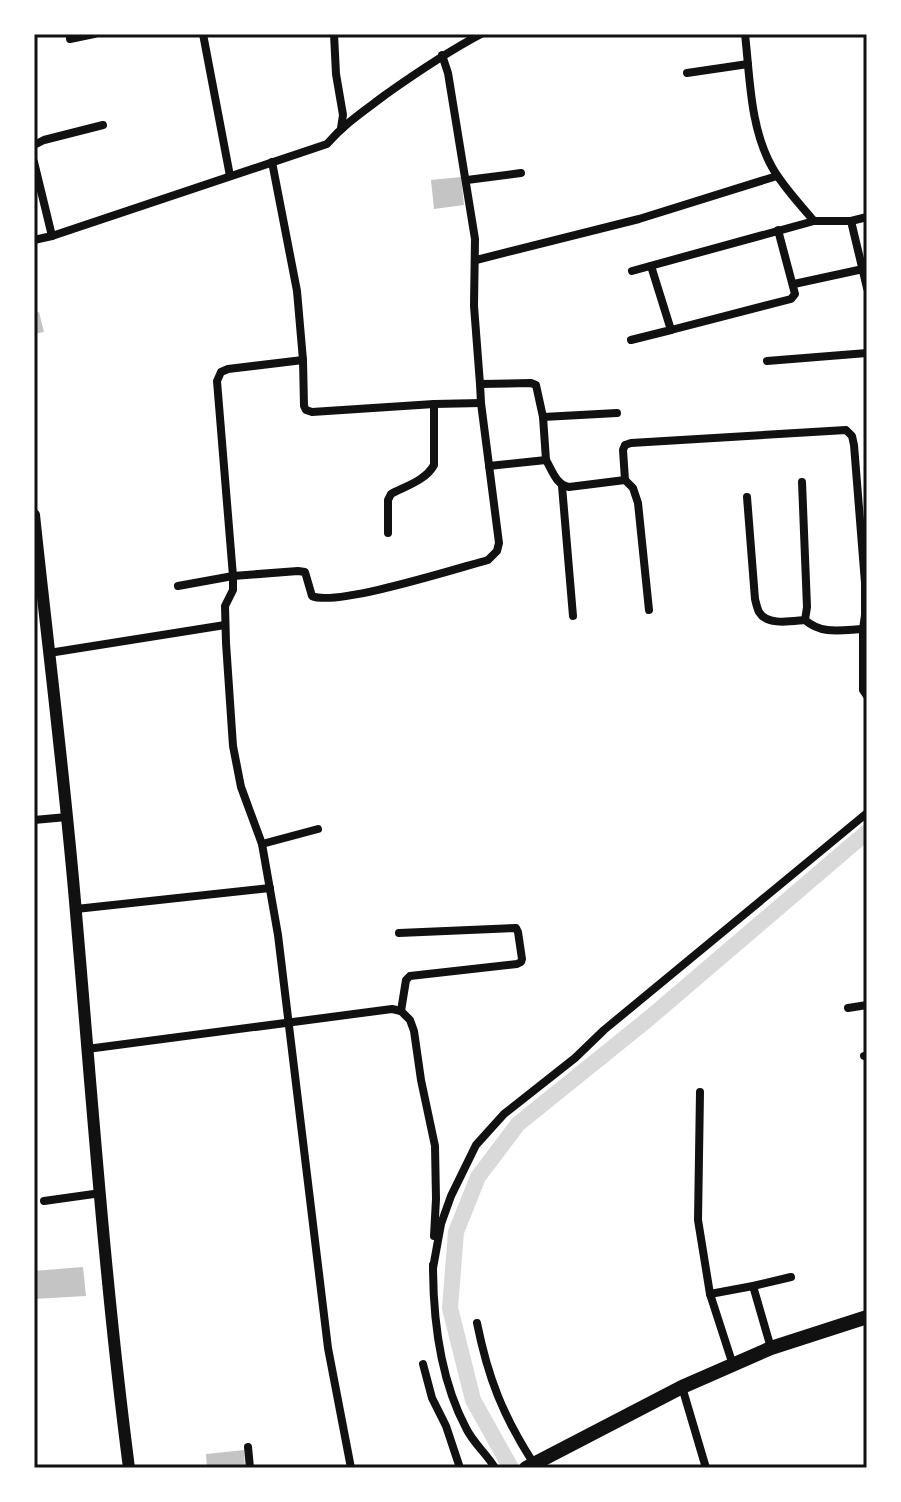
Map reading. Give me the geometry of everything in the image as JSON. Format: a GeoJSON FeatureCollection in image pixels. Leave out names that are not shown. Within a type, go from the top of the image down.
{"type":"FeatureCollection","features":[{"type":"Feature","properties":{"kind":"main road"},"geometry":{"type":"LineString","coordinates":[[34,515],[67,817],[129,1468]]}},
{"type":"Feature","properties":{"kind":"main road"},"geometry":{"type":"LineString","coordinates":[[530,1466],[682,1387],[771,1348],[867,1317]]}},
{"type":"Feature","properties":{"kind":"street"},"geometry":{"type":"LineString","coordinates":[[70,39],[94,34]]}},
{"type":"Feature","properties":{"kind":"street"},"geometry":{"type":"LineString","coordinates":[[203,34],[230,176]]}},
{"type":"Feature","properties":{"kind":"street"},"geometry":{"type":"LineString","coordinates":[[334,34],[336,74],[343,115],[341,128]]}},
{"type":"Feature","properties":{"kind":"street"},"geometry":{"type":"LineString","coordinates":[[34,240],[327,144],[341,128],[442,55],[481,34]]}},
{"type":"Feature","properties":{"kind":"street"},"geometry":{"type":"LineString","coordinates":[[745,34],[761,144],[777,176],[814,221]]}},
{"type":"Feature","properties":{"kind":"street"},"geometry":{"type":"LineString","coordinates":[[178,586],[233,576],[298,571],[305,572],[312,596],[324,599],[398,586],[488,560],[497,551],[499,543],[481,403],[474,306],[475,239],[448,73],[442,55]]}},
{"type":"Feature","properties":{"kind":"street"},"geometry":{"type":"LineString","coordinates":[[687,73],[748,64]]}},
{"type":"Feature","properties":{"kind":"street"},"geometry":{"type":"LineString","coordinates":[[34,145],[103,125]]}},
{"type":"Feature","properties":{"kind":"street"},"geometry":{"type":"LineString","coordinates":[[34,162],[52,236]]}},
{"type":"Feature","properties":{"kind":"street"},"geometry":{"type":"LineString","coordinates":[[272,162],[297,291],[306,410],[481,403]]}},
{"type":"Feature","properties":{"kind":"street"},"geometry":{"type":"LineString","coordinates":[[467,180],[521,173]]}},
{"type":"Feature","properties":{"kind":"street"},"geometry":{"type":"LineString","coordinates":[[476,260],[639,219],[777,176]]}},
{"type":"Feature","properties":{"kind":"street"},"geometry":{"type":"LineString","coordinates":[[632,271],[814,221],[851,221],[867,217]]}},
{"type":"Feature","properties":{"kind":"street"},"geometry":{"type":"LineString","coordinates":[[851,221],[867,288]]}},
{"type":"Feature","properties":{"kind":"street"},"geometry":{"type":"LineString","coordinates":[[631,340],[791,299],[795,294],[794,284],[778,230]]}},
{"type":"Feature","properties":{"kind":"street"},"geometry":{"type":"LineString","coordinates":[[651,266],[671,330]]}},
{"type":"Feature","properties":{"kind":"street"},"geometry":{"type":"LineString","coordinates":[[794,284],[863,269]]}},
{"type":"Feature","properties":{"kind":"street"},"geometry":{"type":"LineString","coordinates":[[767,361],[867,353]]}},
{"type":"Feature","properties":{"kind":"street"},"geometry":{"type":"LineString","coordinates":[[303,360],[228,369],[221,372],[217,381],[233,576],[233,590],[225,606],[225,625],[233,746],[241,787],[262,844],[282,958],[328,1348],[351,1468]]}},
{"type":"Feature","properties":{"kind":"street"},"geometry":{"type":"LineString","coordinates":[[480,384],[536,385],[543,417],[546,460],[562,486],[573,616]]}},
{"type":"Feature","properties":{"kind":"street"},"geometry":{"type":"LineString","coordinates":[[388,533],[388,500],[391,494],[431,472],[434,465],[434,404]]}},
{"type":"Feature","properties":{"kind":"street"},"geometry":{"type":"LineString","coordinates":[[543,417],[617,413]]}},
{"type":"Feature","properties":{"kind":"street"},"geometry":{"type":"LineString","coordinates":[[649,610],[638,503],[633,488],[625,480],[625,445],[846,430],[852,436],[854,445],[866,582],[863,690],[867,696]]}},
{"type":"Feature","properties":{"kind":"street"},"geometry":{"type":"LineString","coordinates":[[489,466],[546,460]]}},
{"type":"Feature","properties":{"kind":"street"},"geometry":{"type":"LineString","coordinates":[[562,486],[625,480]]}},
{"type":"Feature","properties":{"kind":"street"},"geometry":{"type":"LineString","coordinates":[[802,482],[805,620]]}},
{"type":"Feature","properties":{"kind":"street"},"geometry":{"type":"LineString","coordinates":[[747,497],[755,599],[760,614],[774,621],[805,620],[820,630],[863,629]]}},
{"type":"Feature","properties":{"kind":"street"},"geometry":{"type":"LineString","coordinates":[[49,653],[225,625]]}},
{"type":"Feature","properties":{"kind":"street"},"geometry":{"type":"LineString","coordinates":[[433,1268],[441,1224],[451,1196],[476,1145],[495,1123],[867,813]]}},
{"type":"Feature","properties":{"kind":"street"},"geometry":{"type":"LineString","coordinates":[[34,820],[67,817]]}},
{"type":"Feature","properties":{"kind":"street"},"geometry":{"type":"LineString","coordinates":[[262,844],[318,829]]}},
{"type":"Feature","properties":{"kind":"street"},"geometry":{"type":"LineString","coordinates":[[76,909],[270,888]]}},
{"type":"Feature","properties":{"kind":"street"},"geometry":{"type":"LineString","coordinates":[[399,933],[516,928],[522,959],[517,964],[413,974],[406,980],[401,1011]]}},
{"type":"Feature","properties":{"kind":"street"},"geometry":{"type":"LineString","coordinates":[[848,1008],[867,1005]]}},
{"type":"Feature","properties":{"kind":"street"},"geometry":{"type":"LineString","coordinates":[[87,1049],[392,1009],[401,1011],[410,1020],[435,1146],[434,1299],[445,1377],[467,1431],[494,1466]]}},
{"type":"Feature","properties":{"kind":"street"},"geometry":{"type":"LineString","coordinates":[[700,1092],[698,1220],[710,1294],[733,1365]]}},
{"type":"Feature","properties":{"kind":"street"},"geometry":{"type":"LineString","coordinates":[[44,1201],[101,1193]]}},
{"type":"Feature","properties":{"kind":"street"},"geometry":{"type":"LineString","coordinates":[[710,1294],[791,1277]]}},
{"type":"Feature","properties":{"kind":"street"},"geometry":{"type":"LineString","coordinates":[[753,1286],[771,1348]]}},
{"type":"Feature","properties":{"kind":"street"},"geometry":{"type":"LineString","coordinates":[[477,1323],[485,1361],[499,1402],[530,1466]]}},
{"type":"Feature","properties":{"kind":"street"},"geometry":{"type":"LineString","coordinates":[[423,1364],[432,1398],[446,1426],[459,1467]]}},
{"type":"Feature","properties":{"kind":"street"},"geometry":{"type":"LineString","coordinates":[[682,1387],[706,1468]]}},
{"type":"Feature","properties":{"kind":"street"},"geometry":{"type":"LineString","coordinates":[[248,1447],[250,1468]]}},
{"type":"Feature","properties":{"kind":"building"},"geometry":{"type":"Polygon","coordinates":[[[461,177],[464,205],[434,209],[431,180],[461,177]]]}},
{"type":"Feature","properties":{"kind":"building"},"geometry":{"type":"Polygon","coordinates":[[[39,312],[44,332],[34,334],[34,313],[39,312]]]}},
{"type":"Feature","properties":{"kind":"building"},"geometry":{"type":"Polygon","coordinates":[[[83,1267],[86,1296],[34,1299],[34,1271],[83,1267]]]}},
{"type":"Feature","properties":{"kind":"building"},"geometry":{"type":"Polygon","coordinates":[[[244,1450],[245,1468],[207,1468],[206,1454],[244,1450]]]}},
{"type":"Feature","properties":{"kind":"waterway"},"geometry":{"type":"LineString","coordinates":[[511,1468],[473,1400],[450,1308],[456,1232],[478,1177],[518,1124],[647,1020],[867,832]]}}]}
